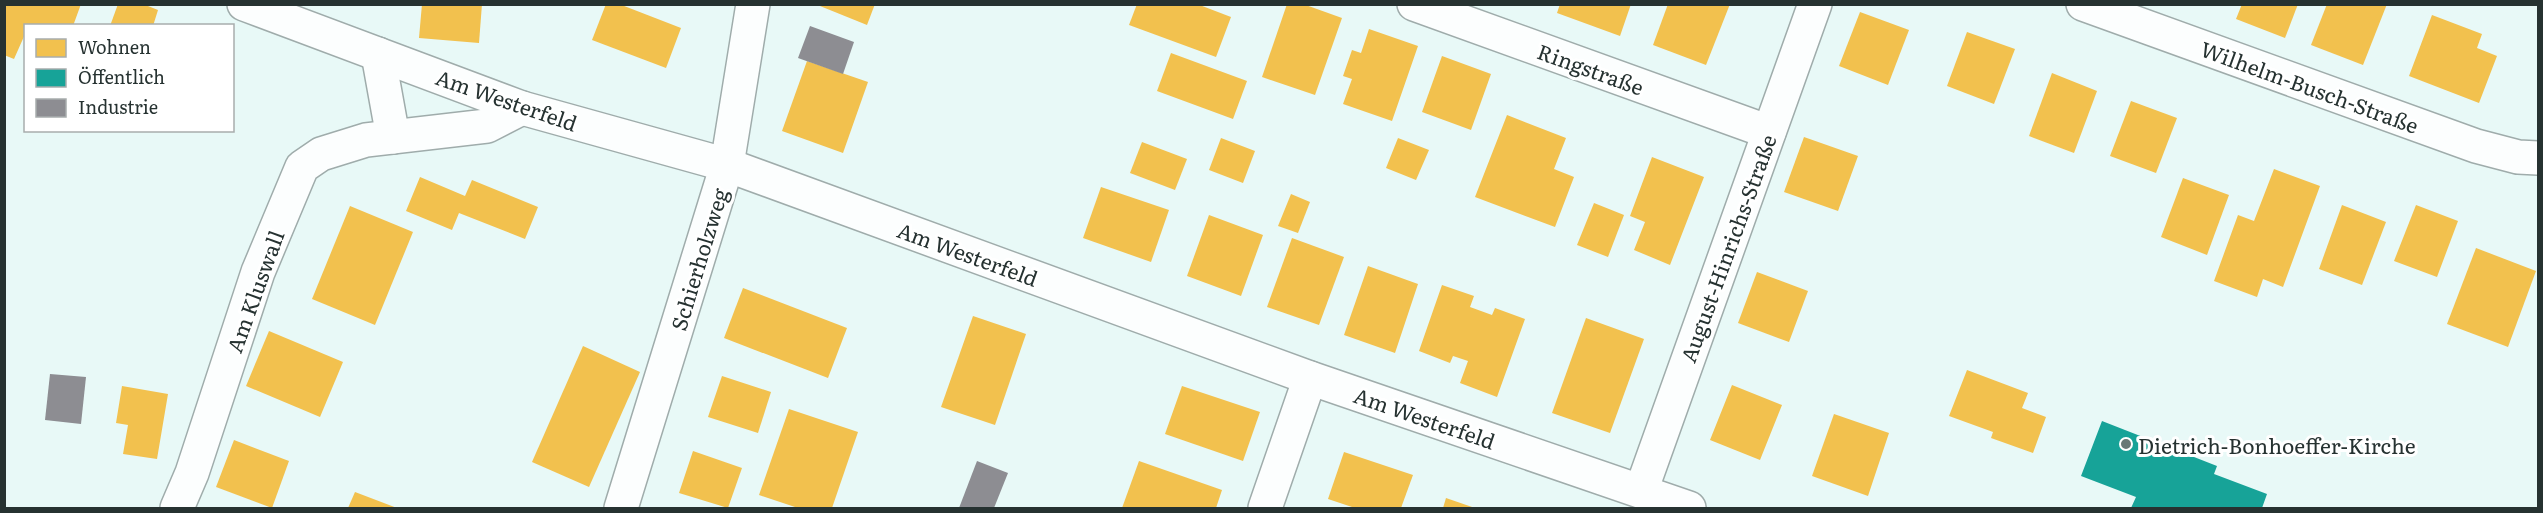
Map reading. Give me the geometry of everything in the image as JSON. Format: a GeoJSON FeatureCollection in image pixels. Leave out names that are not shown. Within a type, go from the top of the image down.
{"type":"FeatureCollection","features":[{"type":"Feature","properties":{"kind":"street","name":"Am Westerfeld"},"geometry":{"type":"LineString","coordinates":[[244,4],[522,108],[727,165],[1310,378],[1689,508]]}},
{"type":"Feature","properties":{"kind":"street","name":"Schierholzweg"},"geometry":{"type":"LineString","coordinates":[[621,508],[727,165],[753,4]]}},
{"type":"Feature","properties":{"kind":"street","name":"Ringstraße"},"geometry":{"type":"LineString","coordinates":[[1414,4],[1769,132]]}},
{"type":"Feature","properties":{"kind":"street","name":"August-Hinrichs-Straße"},"geometry":{"type":"LineString","coordinates":[[1641,491],[1815,4]]}},
{"type":"Feature","properties":{"kind":"street","name":"Wilhelm-Busch-Straße"},"geometry":{"type":"LineString","coordinates":[[2083,4],[2476,146],[2518,157],[2538,158]]}},
{"type":"Feature","properties":{"kind":"street"},"geometry":{"type":"LineString","coordinates":[[378,54],[393,137]]}},
{"type":"Feature","properties":{"kind":"street","name":"Am Kluswall"},"geometry":{"type":"LineString","coordinates":[[177,508],[192,473],[258,272],[302,168],[321,154],[366,140],[487,126],[522,108]]}},
{"type":"Feature","properties":{"kind":"street"},"geometry":{"type":"LineString","coordinates":[[1264,508],[1310,378]]}},
{"type":"Feature","properties":{"kind":"building: Wohnen"},"geometry":{"type":"Polygon","coordinates":[[[4,4],[81,4],[74,24],[24,24],[24,36],[14,59],[4,55],[4,4]]]}},
{"type":"Feature","properties":{"kind":"building: Wohnen"},"geometry":{"type":"Polygon","coordinates":[[[118,4],[143,4],[158,10],[154,24],[111,24],[118,4]]]}},
{"type":"Feature","properties":{"kind":"building: Wohnen"},"geometry":{"type":"Polygon","coordinates":[[[422,4],[482,4],[479,43],[419,38],[422,4]]]}},
{"type":"Feature","properties":{"kind":"building: Wohnen"},"geometry":{"type":"Polygon","coordinates":[[[606,4],[619,4],[681,28],[666,68],[592,40],[606,4]]]}},
{"type":"Feature","properties":{"kind":"building: Wohnen"},"geometry":{"type":"Polygon","coordinates":[[[815,4],[875,4],[867,25],[815,4]]]}},
{"type":"Feature","properties":{"kind":"building: Wohnen"},"geometry":{"type":"Polygon","coordinates":[[[1137,4],[1197,4],[1231,17],[1216,57],[1129,25],[1137,4]]]}},
{"type":"Feature","properties":{"kind":"building: Wohnen"},"geometry":{"type":"Polygon","coordinates":[[[1287,4],[1303,4],[1342,18],[1315,95],[1262,77],[1287,4]]]}},
{"type":"Feature","properties":{"kind":"building: Wohnen"},"geometry":{"type":"Polygon","coordinates":[[[1560,4],[1631,4],[1620,36],[1557,13],[1560,4]]]}},
{"type":"Feature","properties":{"kind":"building: Wohnen"},"geometry":{"type":"Polygon","coordinates":[[[1668,4],[1730,4],[1706,65],[1653,45],[1668,4]]]}},
{"type":"Feature","properties":{"kind":"building: Wohnen"},"geometry":{"type":"Polygon","coordinates":[[[2242,4],[2298,4],[2285,38],[2236,19],[2242,4]]]}},
{"type":"Feature","properties":{"kind":"building: Wohnen"},"geometry":{"type":"Polygon","coordinates":[[[2327,4],[2387,4],[2363,65],[2311,45],[2327,4]]]}},
{"type":"Feature","properties":{"kind":"building: Wohnen"},"geometry":{"type":"Polygon","coordinates":[[[1860,12],[1909,30],[1888,85],[1839,66],[1860,12]]]}},
{"type":"Feature","properties":{"kind":"building: Wohnen"},"geometry":{"type":"Polygon","coordinates":[[[2432,15],[2482,34],[2477,48],[2497,56],[2479,103],[2409,76],[2432,15]]]}},
{"type":"Feature","properties":{"kind":"building: Wohnen"},"geometry":{"type":"Polygon","coordinates":[[[1369,29],[1418,46],[1392,121],[1343,104],[1352,79],[1343,76],[1352,50],[1361,53],[1369,29]]]}},
{"type":"Feature","properties":{"kind":"building: Wohnen"},"geometry":{"type":"Polygon","coordinates":[[[1967,32],[2015,49],[1994,104],[1947,86],[1967,32]]]}},
{"type":"Feature","properties":{"kind":"building: Wohnen"},"geometry":{"type":"Polygon","coordinates":[[[1171,53],[1247,81],[1233,119],[1157,91],[1171,53]]]}},
{"type":"Feature","properties":{"kind":"building: Wohnen"},"geometry":{"type":"Polygon","coordinates":[[[1442,56],[1491,74],[1471,130],[1422,112],[1442,56]]]}},
{"type":"Feature","properties":{"kind":"building: Wohnen"},"geometry":{"type":"Polygon","coordinates":[[[807,61],[868,82],[843,153],[782,131],[807,61]]]}},
{"type":"Feature","properties":{"kind":"building: Wohnen"},"geometry":{"type":"Polygon","coordinates":[[[2052,73],[2097,91],[2074,153],[2029,136],[2052,73]]]}},
{"type":"Feature","properties":{"kind":"building: Wohnen"},"geometry":{"type":"Polygon","coordinates":[[[2131,101],[2177,118],[2156,173],[2110,156],[2131,101]]]}},
{"type":"Feature","properties":{"kind":"building: Wohnen"},"geometry":{"type":"Polygon","coordinates":[[[1507,115],[1566,138],[1554,169],[1574,177],[1555,227],[1475,197],[1507,115]]]}},
{"type":"Feature","properties":{"kind":"building: Wohnen"},"geometry":{"type":"Polygon","coordinates":[[[1804,137],[1858,156],[1838,211],[1784,192],[1804,137]]]}},
{"type":"Feature","properties":{"kind":"building: Wohnen"},"geometry":{"type":"Polygon","coordinates":[[[1221,138],[1255,151],[1243,183],[1209,170],[1221,138]]]}},
{"type":"Feature","properties":{"kind":"building: Wohnen"},"geometry":{"type":"Polygon","coordinates":[[[1398,138],[1429,150],[1416,180],[1386,168],[1398,138]]]}},
{"type":"Feature","properties":{"kind":"building: Wohnen"},"geometry":{"type":"Polygon","coordinates":[[[1142,142],[1187,159],[1175,190],[1130,173],[1142,142]]]}},
{"type":"Feature","properties":{"kind":"building: Wohnen"},"geometry":{"type":"Polygon","coordinates":[[[1652,157],[1704,177],[1670,265],[1634,250],[1645,222],[1630,216],[1652,157]]]}},
{"type":"Feature","properties":{"kind":"building: Wohnen"},"geometry":{"type":"Polygon","coordinates":[[[2274,169],[2320,186],[2283,287],[2263,279],[2257,297],[2214,281],[2238,215],[2254,221],[2274,169]]]}},
{"type":"Feature","properties":{"kind":"building: Wohnen"},"geometry":{"type":"Polygon","coordinates":[[[420,177],[465,196],[472,180],[538,207],[525,239],[459,213],[452,230],[406,211],[420,177]]]}},
{"type":"Feature","properties":{"kind":"building: Wohnen"},"geometry":{"type":"Polygon","coordinates":[[[2183,178],[2229,195],[2207,255],[2161,237],[2183,178]]]}},
{"type":"Feature","properties":{"kind":"building: Wohnen"},"geometry":{"type":"Polygon","coordinates":[[[1101,187],[1169,210],[1151,262],[1083,238],[1101,187]]]}},
{"type":"Feature","properties":{"kind":"building: Wohnen"},"geometry":{"type":"Polygon","coordinates":[[[1291,194],[1310,202],[1298,233],[1278,226],[1291,194]]]}},
{"type":"Feature","properties":{"kind":"building: Wohnen"},"geometry":{"type":"Polygon","coordinates":[[[1594,203],[1624,215],[1608,257],[1577,245],[1594,203]]]}},
{"type":"Feature","properties":{"kind":"building: Wohnen"},"geometry":{"type":"Polygon","coordinates":[[[2342,205],[2386,222],[2362,285],[2319,269],[2342,205]]]}},
{"type":"Feature","properties":{"kind":"building: Wohnen"},"geometry":{"type":"Polygon","coordinates":[[[2416,205],[2458,221],[2437,277],[2394,261],[2416,205]]]}},
{"type":"Feature","properties":{"kind":"building: Wohnen"},"geometry":{"type":"Polygon","coordinates":[[[350,206],[413,232],[375,325],[312,299],[350,206]]]}},
{"type":"Feature","properties":{"kind":"building: Wohnen"},"geometry":{"type":"Polygon","coordinates":[[[1209,215],[1263,235],[1241,296],[1187,276],[1209,215]]]}},
{"type":"Feature","properties":{"kind":"building: Wohnen"},"geometry":{"type":"Polygon","coordinates":[[[1292,238],[1344,257],[1319,325],[1267,307],[1292,238]]]}},
{"type":"Feature","properties":{"kind":"building: Wohnen"},"geometry":{"type":"Polygon","coordinates":[[[2476,248],[2536,271],[2508,347],[2447,324],[2476,248]]]}},
{"type":"Feature","properties":{"kind":"building: Wohnen"},"geometry":{"type":"Polygon","coordinates":[[[1368,266],[1418,284],[1395,353],[1344,335],[1368,266]]]}},
{"type":"Feature","properties":{"kind":"building: Wohnen"},"geometry":{"type":"Polygon","coordinates":[[[1757,272],[1808,291],[1789,342],[1738,323],[1757,272]]]}},
{"type":"Feature","properties":{"kind":"building: Wohnen"},"geometry":{"type":"Polygon","coordinates":[[[1442,285],[1474,296],[1470,307],[1492,315],[1495,308],[1525,319],[1497,397],[1460,383],[1468,361],[1453,356],[1450,363],[1419,351],[1442,285]]]}},
{"type":"Feature","properties":{"kind":"building: Wohnen"},"geometry":{"type":"Polygon","coordinates":[[[743,288],[847,328],[828,378],[724,338],[743,288]]]}},
{"type":"Feature","properties":{"kind":"building: Wohnen"},"geometry":{"type":"Polygon","coordinates":[[[973,316],[1026,334],[995,425],[941,407],[973,316]]]}},
{"type":"Feature","properties":{"kind":"building: Wohnen"},"geometry":{"type":"Polygon","coordinates":[[[1586,318],[1644,339],[1610,433],[1552,413],[1586,318]]]}},
{"type":"Feature","properties":{"kind":"building: Wohnen"},"geometry":{"type":"Polygon","coordinates":[[[269,331],[343,362],[320,417],[246,386],[269,331]]]}},
{"type":"Feature","properties":{"kind":"building: Wohnen"},"geometry":{"type":"Polygon","coordinates":[[[583,346],[640,372],[589,487],[532,462],[583,346]]]}},
{"type":"Feature","properties":{"kind":"building: Wohnen"},"geometry":{"type":"Polygon","coordinates":[[[1967,370],[2028,393],[2022,408],[2046,417],[2033,453],[1991,438],[1993,432],[1949,416],[1967,370]]]}},
{"type":"Feature","properties":{"kind":"building: Wohnen"},"geometry":{"type":"Polygon","coordinates":[[[722,376],[771,392],[758,433],[708,417],[722,376]]]}},
{"type":"Feature","properties":{"kind":"building: Wohnen"},"geometry":{"type":"Polygon","coordinates":[[[1732,385],[1782,405],[1760,460],[1710,440],[1732,385]]]}},
{"type":"Feature","properties":{"kind":"building: Wohnen"},"geometry":{"type":"Polygon","coordinates":[[[122,386],[168,394],[157,459],[123,454],[128,425],[116,423],[122,386]]]}},
{"type":"Feature","properties":{"kind":"building: Wohnen"},"geometry":{"type":"Polygon","coordinates":[[[1182,386],[1260,412],[1243,461],[1165,434],[1182,386]]]}},
{"type":"Feature","properties":{"kind":"building: Wohnen"},"geometry":{"type":"Polygon","coordinates":[[[789,409],[858,432],[832,508],[798,508],[759,495],[789,409]]]}},
{"type":"Feature","properties":{"kind":"building: Wohnen"},"geometry":{"type":"Polygon","coordinates":[[[1834,414],[1889,433],[1868,496],[1812,476],[1834,414]]]}},
{"type":"Feature","properties":{"kind":"building: Wohnen"},"geometry":{"type":"Polygon","coordinates":[[[234,440],[289,461],[272,508],[216,487],[234,440]]]}},
{"type":"Feature","properties":{"kind":"building: Wohnen"},"geometry":{"type":"Polygon","coordinates":[[[693,451],[742,468],[728,508],[679,493],[693,451]]]}},
{"type":"Feature","properties":{"kind":"building: Wohnen"},"geometry":{"type":"Polygon","coordinates":[[[1344,452],[1413,475],[1401,508],[1355,508],[1328,499],[1344,452]]]}},
{"type":"Feature","properties":{"kind":"building: Wohnen"},"geometry":{"type":"Polygon","coordinates":[[[1139,461],[1222,490],[1216,508],[1122,508],[1139,461]]]}},
{"type":"Feature","properties":{"kind":"building: Wohnen"},"geometry":{"type":"Polygon","coordinates":[[[355,492],[397,508],[348,508],[355,492]]]}},
{"type":"Feature","properties":{"kind":"building: Wohnen"},"geometry":{"type":"Polygon","coordinates":[[[1446,498],[1475,508],[1443,508],[1446,498]]]}},
{"type":"Feature","properties":{"kind":"building: Öffentlich","name":"Dietrich-Bonhoeffer-Kirche"},"geometry":{"type":"Polygon","coordinates":[[[2102,421],[2217,466],[2214,474],[2267,494],[2262,508],[2131,508],[2136,497],[2081,476],[2102,421]]]}},
{"type":"Feature","properties":{"kind":"building: Industrie"},"geometry":{"type":"Polygon","coordinates":[[[810,26],[854,42],[843,74],[798,58],[810,26]]]}},
{"type":"Feature","properties":{"kind":"building: Industrie"},"geometry":{"type":"Polygon","coordinates":[[[50,374],[86,377],[81,424],[45,420],[50,374]]]}},
{"type":"Feature","properties":{"kind":"building: Industrie"},"geometry":{"type":"Polygon","coordinates":[[[977,461],[1008,473],[994,508],[959,508],[977,461]]]}},
{"type":"Feature","properties":{"kind":"place","name":"Dietrich-Bonhoeffer-Kirche"},"geometry":{"type":"Point","coordinates":[2126,444]}}]}
